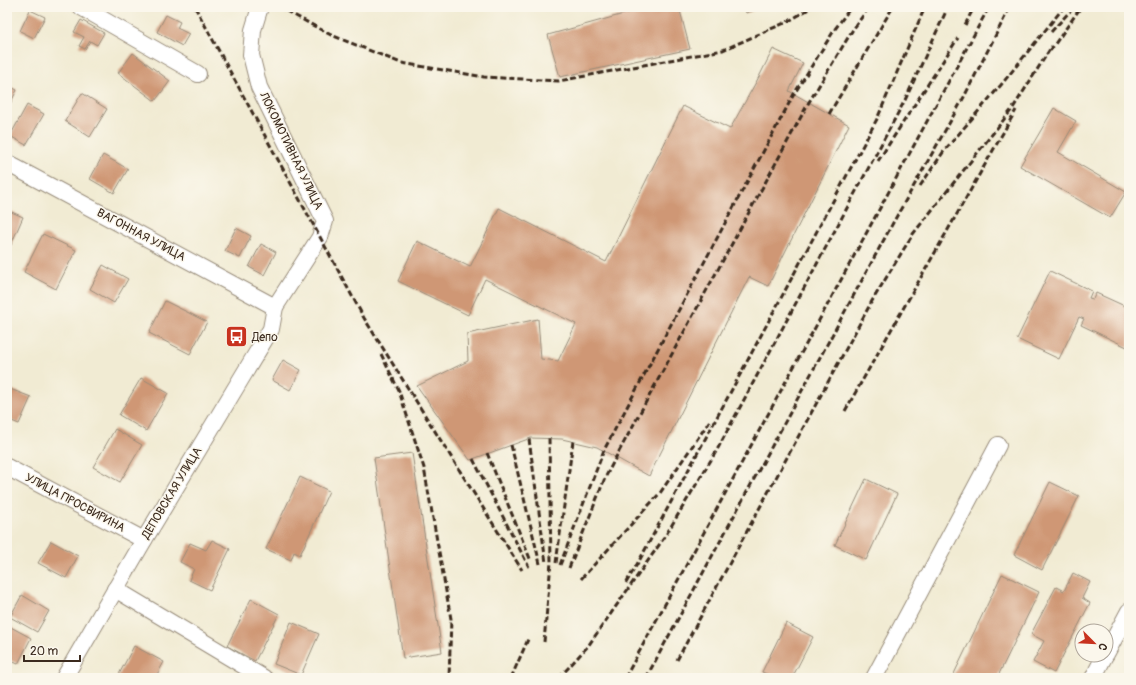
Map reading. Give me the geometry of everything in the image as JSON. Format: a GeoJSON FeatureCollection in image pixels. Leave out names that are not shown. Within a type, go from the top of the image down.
{"type":"FeatureCollection","features":[{"type":"Feature","properties":{"kind":"street"},"geometry":{"type":"LineString","coordinates":[[81,7],[198,74]]}},
{"type":"Feature","properties":{"kind":"street","name":"ЛОКОМОТИВНАЯ УЛИЦА"},"geometry":{"type":"LineString","coordinates":[[260,7],[253,30],[251,55],[259,87],[325,221],[320,237],[275,307]]}},
{"type":"Feature","properties":{"kind":"street","name":"ВАГОННАЯ УЛИЦА"},"geometry":{"type":"LineString","coordinates":[[7,164],[275,307]]}},
{"type":"Feature","properties":{"kind":"street","name":"ДЕПОВСКАЯ УЛИЦА"},"geometry":{"type":"LineString","coordinates":[[64,678],[144,540],[271,329],[275,307]]}},
{"type":"Feature","properties":{"kind":"street"},"geometry":{"type":"LineString","coordinates":[[874,678],[998,445]]}},
{"type":"Feature","properties":{"kind":"street","name":"УЛИЦА ПРОСВИРИНА"},"geometry":{"type":"LineString","coordinates":[[7,467],[144,540]]}},
{"type":"Feature","properties":{"kind":"street"},"geometry":{"type":"LineString","coordinates":[[115,589],[264,678]]}},
{"type":"Feature","properties":{"kind":"street"},"geometry":{"type":"LineString","coordinates":[[1114,639],[1129,611]]}},
{"type":"Feature","properties":{"kind":"street"},"geometry":{"type":"LineString","coordinates":[[1093,678],[1101,663]]}},
{"type":"Feature","properties":{"kind":"building"},"geometry":{"type":"Polygon","coordinates":[[[649,7],[679,7],[690,49],[560,77],[548,35],[649,7]]]}},
{"type":"Feature","properties":{"kind":"building"},"geometry":{"type":"Polygon","coordinates":[[[744,7],[763,7],[746,13],[744,7]]]}},
{"type":"Feature","properties":{"kind":"building"},"geometry":{"type":"Polygon","coordinates":[[[30,10],[45,17],[34,38],[20,31],[30,10]]]}},
{"type":"Feature","properties":{"kind":"building"},"geometry":{"type":"Polygon","coordinates":[[[166,15],[180,22],[177,28],[189,34],[182,46],[157,32],[166,15]]]}},
{"type":"Feature","properties":{"kind":"building"},"geometry":{"type":"Polygon","coordinates":[[[81,20],[104,33],[97,45],[90,41],[85,49],[79,46],[84,37],[74,32],[81,20]]]}},
{"type":"Feature","properties":{"kind":"building"},"geometry":{"type":"Polygon","coordinates":[[[773,49],[803,63],[789,91],[849,125],[768,286],[749,277],[649,476],[597,447],[562,439],[531,438],[470,460],[417,386],[468,361],[467,334],[538,319],[541,359],[558,361],[576,324],[485,279],[468,315],[398,281],[417,241],[470,267],[499,208],[606,262],[683,106],[730,129],[773,49]]]}},
{"type":"Feature","properties":{"kind":"building"},"geometry":{"type":"Polygon","coordinates":[[[133,53],[170,81],[155,101],[118,73],[133,53]]]}},
{"type":"Feature","properties":{"kind":"building"},"geometry":{"type":"Polygon","coordinates":[[[7,85],[17,90],[7,110],[7,85]]]}},
{"type":"Feature","properties":{"kind":"building"},"geometry":{"type":"Polygon","coordinates":[[[82,93],[107,109],[90,137],[65,121],[82,93]]]}},
{"type":"Feature","properties":{"kind":"building"},"geometry":{"type":"Polygon","coordinates":[[[27,105],[44,114],[26,145],[10,136],[27,105]]]}},
{"type":"Feature","properties":{"kind":"building"},"geometry":{"type":"Polygon","coordinates":[[[1054,108],[1076,121],[1058,152],[1126,192],[1110,218],[1020,166],[1054,108]]]}},
{"type":"Feature","properties":{"kind":"building"},"geometry":{"type":"Polygon","coordinates":[[[103,155],[128,169],[114,193],[90,179],[103,155]]]}},
{"type":"Feature","properties":{"kind":"building"},"geometry":{"type":"Polygon","coordinates":[[[7,210],[23,217],[10,247],[7,246],[7,210]]]}},
{"type":"Feature","properties":{"kind":"building"},"geometry":{"type":"Polygon","coordinates":[[[236,228],[251,236],[240,258],[225,251],[236,228]]]}},
{"type":"Feature","properties":{"kind":"building"},"geometry":{"type":"Polygon","coordinates":[[[43,234],[76,250],[56,289],[24,272],[43,234]]]}},
{"type":"Feature","properties":{"kind":"building"},"geometry":{"type":"Polygon","coordinates":[[[261,244],[276,252],[264,275],[249,267],[261,244]]]}},
{"type":"Feature","properties":{"kind":"building"},"geometry":{"type":"Polygon","coordinates":[[[103,265],[128,279],[114,303],[90,289],[103,265]]]}},
{"type":"Feature","properties":{"kind":"building"},"geometry":{"type":"Polygon","coordinates":[[[1050,271],[1092,291],[1089,298],[1093,299],[1096,293],[1129,308],[1129,348],[1081,325],[1084,319],[1079,317],[1059,359],[1017,339],[1050,271]]]}},
{"type":"Feature","properties":{"kind":"building"},"geometry":{"type":"Polygon","coordinates":[[[165,301],[207,322],[190,354],[149,333],[165,301]]]}},
{"type":"Feature","properties":{"kind":"building"},"geometry":{"type":"Polygon","coordinates":[[[283,360],[301,370],[290,390],[272,380],[283,360]]]}},
{"type":"Feature","properties":{"kind":"building"},"geometry":{"type":"Polygon","coordinates":[[[141,378],[168,393],[146,431],[119,415],[141,378]]]}},
{"type":"Feature","properties":{"kind":"building"},"geometry":{"type":"Polygon","coordinates":[[[10,389],[31,397],[19,424],[7,419],[7,397],[10,389]]]}},
{"type":"Feature","properties":{"kind":"building"},"geometry":{"type":"Polygon","coordinates":[[[115,429],[142,445],[120,482],[93,467],[115,429]]]}},
{"type":"Feature","properties":{"kind":"building"},"geometry":{"type":"Polygon","coordinates":[[[412,453],[442,652],[403,658],[374,458],[412,453]]]}},
{"type":"Feature","properties":{"kind":"building"},"geometry":{"type":"Polygon","coordinates":[[[300,477],[329,491],[300,555],[294,552],[291,560],[266,549],[300,477]]]}},
{"type":"Feature","properties":{"kind":"building"},"geometry":{"type":"Polygon","coordinates":[[[866,479],[897,494],[866,560],[835,545],[866,479]]]}},
{"type":"Feature","properties":{"kind":"building"},"geometry":{"type":"Polygon","coordinates":[[[1050,482],[1079,496],[1042,570],[1014,555],[1050,482]]]}},
{"type":"Feature","properties":{"kind":"building"},"geometry":{"type":"Polygon","coordinates":[[[212,540],[230,549],[210,590],[189,580],[194,569],[180,562],[190,543],[206,550],[212,540]]]}},
{"type":"Feature","properties":{"kind":"building"},"geometry":{"type":"Polygon","coordinates":[[[51,541],[78,556],[66,578],[38,563],[51,541]]]}},
{"type":"Feature","properties":{"kind":"building"},"geometry":{"type":"Polygon","coordinates":[[[1073,573],[1090,582],[1082,598],[1090,603],[1080,623],[1074,623],[1074,634],[1054,673],[1033,662],[1044,641],[1031,634],[1056,587],[1064,591],[1073,573]]]}},
{"type":"Feature","properties":{"kind":"building"},"geometry":{"type":"Polygon","coordinates":[[[1002,574],[1039,592],[997,678],[952,678],[1002,574]]]}},
{"type":"Feature","properties":{"kind":"building"},"geometry":{"type":"Polygon","coordinates":[[[22,595],[49,611],[37,632],[10,617],[22,595]]]}},
{"type":"Feature","properties":{"kind":"building"},"geometry":{"type":"Polygon","coordinates":[[[251,599],[279,614],[255,661],[227,646],[251,599]]]}},
{"type":"Feature","properties":{"kind":"building"},"geometry":{"type":"Polygon","coordinates":[[[291,622],[319,634],[301,675],[274,664],[291,622]]]}},
{"type":"Feature","properties":{"kind":"building"},"geometry":{"type":"Polygon","coordinates":[[[786,623],[813,637],[792,678],[775,678],[762,672],[786,623]]]}},
{"type":"Feature","properties":{"kind":"building"},"geometry":{"type":"Polygon","coordinates":[[[7,625],[31,638],[18,664],[7,659],[7,625]]]}},
{"type":"Feature","properties":{"kind":"building"},"geometry":{"type":"Polygon","coordinates":[[[134,646],[164,662],[155,678],[117,678],[134,646]]]}},
{"type":"Feature","properties":{"kind":"railway"},"geometry":{"type":"LineString","coordinates":[[195,7],[364,318],[522,570]]}},
{"type":"Feature","properties":{"kind":"railway"},"geometry":{"type":"LineString","coordinates":[[279,7],[331,35],[401,63],[484,77],[559,81],[723,50],[789,21],[812,7]]}},
{"type":"Feature","properties":{"kind":"railway"},"geometry":{"type":"LineString","coordinates":[[560,565],[604,450],[794,94],[835,29],[851,7]]}},
{"type":"Feature","properties":{"kind":"railway"},"geometry":{"type":"LineString","coordinates":[[569,568],[605,478],[616,457],[809,102],[852,31],[869,7]]}},
{"type":"Feature","properties":{"kind":"railway"},"geometry":{"type":"LineString","coordinates":[[829,114],[893,7]]}},
{"type":"Feature","properties":{"kind":"railway"},"geometry":{"type":"LineString","coordinates":[[626,583],[877,119],[925,7]]}},
{"type":"Feature","properties":{"kind":"railway"},"geometry":{"type":"LineString","coordinates":[[559,678],[588,646],[664,538],[717,450],[905,100],[948,7]]}},
{"type":"Feature","properties":{"kind":"railway"},"geometry":{"type":"LineString","coordinates":[[965,25],[974,7]]}},
{"type":"Feature","properties":{"kind":"railway"},"geometry":{"type":"LineString","coordinates":[[625,678],[989,7]]}},
{"type":"Feature","properties":{"kind":"railway"},"geometry":{"type":"LineString","coordinates":[[646,678],[894,221],[964,97],[1010,7]]}},
{"type":"Feature","properties":{"kind":"railway"},"geometry":{"type":"LineString","coordinates":[[920,186],[944,151],[1001,85],[1064,7]]}},
{"type":"Feature","properties":{"kind":"railway"},"geometry":{"type":"LineString","coordinates":[[1051,32],[1074,7]]}},
{"type":"Feature","properties":{"kind":"railway"},"geometry":{"type":"LineString","coordinates":[[1050,51],[1081,7]]}},
{"type":"Feature","properties":{"kind":"railway"},"geometry":{"type":"LineString","coordinates":[[878,161],[958,38]]}},
{"type":"Feature","properties":{"kind":"railway"},"geometry":{"type":"LineString","coordinates":[[677,660],[872,301],[913,234],[1013,108],[1052,46]]}},
{"type":"Feature","properties":{"kind":"railway"},"geometry":{"type":"LineString","coordinates":[[845,411],[1016,110]]}},
{"type":"Feature","properties":{"kind":"railway"},"geometry":{"type":"LineString","coordinates":[[381,354],[399,391],[424,468],[451,619],[449,678]]}},
{"type":"Feature","properties":{"kind":"railway"},"geometry":{"type":"LineString","coordinates":[[581,579],[660,493],[711,419]]}},
{"type":"Feature","properties":{"kind":"railway"},"geometry":{"type":"LineString","coordinates":[[544,642],[551,562],[549,438]]}},
{"type":"Feature","properties":{"kind":"railway"},"geometry":{"type":"LineString","coordinates":[[529,439],[546,563]]}},
{"type":"Feature","properties":{"kind":"railway"},"geometry":{"type":"LineString","coordinates":[[556,563],[573,441]]}},
{"type":"Feature","properties":{"kind":"railway"},"geometry":{"type":"LineString","coordinates":[[511,445],[540,564]]}},
{"type":"Feature","properties":{"kind":"railway"},"geometry":{"type":"LineString","coordinates":[[487,453],[531,561]]}},
{"type":"Feature","properties":{"kind":"railway"},"geometry":{"type":"LineString","coordinates":[[473,459],[529,567]]}},
{"type":"Feature","properties":{"kind":"railway"},"geometry":{"type":"LineString","coordinates":[[511,678],[529,637]]}},
{"type":"Feature","properties":{"kind":"place","name":"Депо"},"geometry":{"type":"Point","coordinates":[237,337]}}]}
